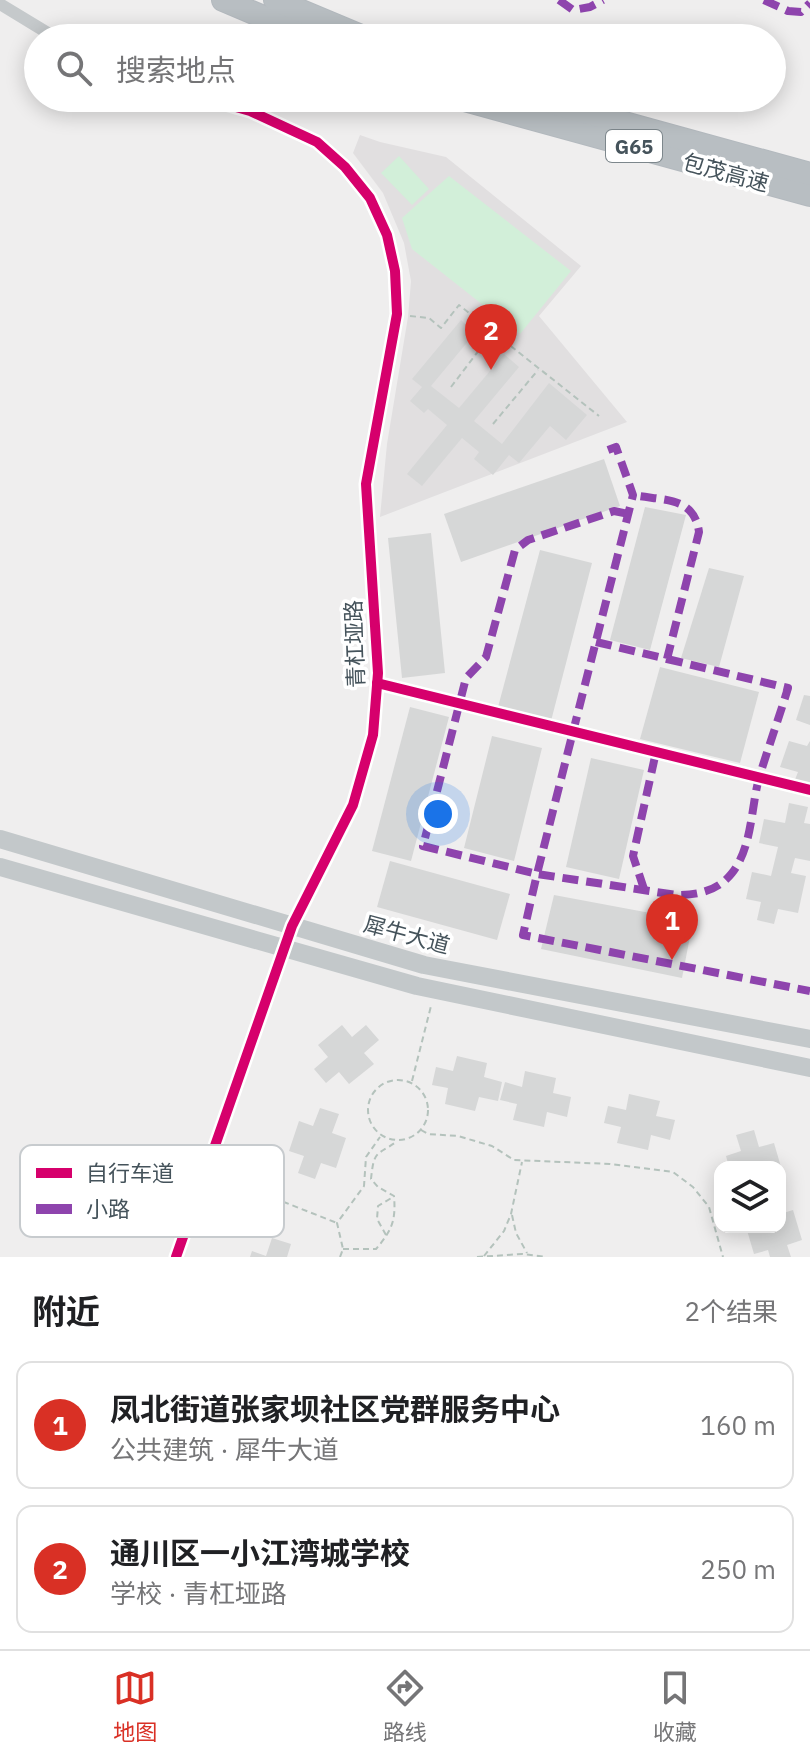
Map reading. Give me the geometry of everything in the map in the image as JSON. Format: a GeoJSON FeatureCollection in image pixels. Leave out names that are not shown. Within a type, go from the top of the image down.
{"type":"FeatureCollection","features":[{"type":"Feature","properties":{"kind":"highway"},"geometry":{"type":"LineString","coordinates":[[223,0],[280,24]]}},
{"type":"Feature","properties":{"kind":"highway"},"geometry":{"type":"LineString","coordinates":[[275,0],[332,24]]}},
{"type":"Feature","properties":{"kind":"highway","name":"包茂高速"},"geometry":{"type":"LineString","coordinates":[[508,112],[810,195]]}},
{"type":"Feature","properties":{"kind":"highway","name":"包茂高速"},"geometry":{"type":"LineString","coordinates":[[585,112],[810,174]]}},
{"type":"Feature","properties":{"kind":"main road","name":"犀牛大道"},"geometry":{"type":"LineString","coordinates":[[0,839],[424,965],[810,1039]]}},
{"type":"Feature","properties":{"kind":"main road","name":"犀牛大道"},"geometry":{"type":"LineString","coordinates":[[0,867],[284,950],[436,989],[810,1068]]}},
{"type":"Feature","properties":{"kind":"street"},"geometry":{"type":"LineString","coordinates":[[0,4],[33,24]]}},
{"type":"Feature","properties":{"kind":"street","name":"青杠垭路"},"geometry":{"type":"LineString","coordinates":[[215,1145],[292,926],[353,805],[373,735],[377,683],[366,484],[397,314],[395,271],[387,235],[370,198],[345,167],[317,142],[252,112]]}},
{"type":"Feature","properties":{"kind":"street"},"geometry":{"type":"LineString","coordinates":[[377,683],[810,790]]}},
{"type":"Feature","properties":{"kind":"street","name":"青杠垭路"},"geometry":{"type":"LineString","coordinates":[[176,1257],[183,1237]]}},
{"type":"Feature","properties":{"kind":"path"},"geometry":{"type":"LineString","coordinates":[[397,314],[429,318],[441,328],[459,305],[599,416]]}},
{"type":"Feature","properties":{"kind":"path"},"geometry":{"type":"LineString","coordinates":[[451,387],[493,332]]}},
{"type":"Feature","properties":{"kind":"path"},"geometry":{"type":"LineString","coordinates":[[493,424],[539,368]]}},
{"type":"Feature","properties":{"kind":"path"},"geometry":{"type":"LineString","coordinates":[[412,1083],[436,989]]}},
{"type":"Feature","properties":{"kind":"path"},"geometry":{"type":"LineString","coordinates":[[394,1196],[371,1179],[372,1164],[379,1150],[410,1139],[421,1130],[428,1116],[428,1106],[426,1096],[412,1083],[392,1080],[382,1084],[369,1100],[369,1120],[381,1136],[398,1141]]}},
{"type":"Feature","properties":{"kind":"path"},"geometry":{"type":"LineString","coordinates":[[421,1130],[492,1146],[514,1160],[610,1164],[673,1172],[693,1187],[709,1207],[723,1257]]}},
{"type":"Feature","properties":{"kind":"path"},"geometry":{"type":"LineString","coordinates":[[340,1257],[343,1249],[337,1223],[364,1186],[366,1157],[381,1136]]}},
{"type":"Feature","properties":{"kind":"path"},"geometry":{"type":"LineString","coordinates":[[484,1256],[504,1231],[511,1214],[523,1160]]}},
{"type":"Feature","properties":{"kind":"path"},"geometry":{"type":"LineString","coordinates":[[343,1249],[376,1249],[387,1236],[396,1217],[394,1196]]}},
{"type":"Feature","properties":{"kind":"path"},"geometry":{"type":"LineString","coordinates":[[387,1236],[377,1219],[378,1206],[394,1196]]}},
{"type":"Feature","properties":{"kind":"path"},"geometry":{"type":"LineString","coordinates":[[284,1202],[337,1223]]}},
{"type":"Feature","properties":{"kind":"path"},"geometry":{"type":"LineString","coordinates":[[511,1214],[516,1233],[529,1255]]}},
{"type":"Feature","properties":{"kind":"path"},"geometry":{"type":"LineString","coordinates":[[477,1257],[546,1257]]}},
{"type":"Feature","properties":{"kind":"shaded area"},"geometry":{"type":"Polygon","coordinates":[[[360,135],[446,157],[581,266],[539,316],[627,422],[380,517],[387,444],[411,281],[404,243],[383,193],[353,153],[360,135]]]}},
{"type":"Feature","properties":{"kind":"green space"},"geometry":{"type":"Polygon","coordinates":[[[399,156],[429,189],[412,205],[381,173],[399,156]]]}},
{"type":"Feature","properties":{"kind":"green space"},"geometry":{"type":"Polygon","coordinates":[[[449,176],[571,271],[520,334],[412,249],[402,218],[449,176]]]}},
{"type":"Feature","properties":{"kind":"building"},"geometry":{"type":"Polygon","coordinates":[[[461,320],[475,333],[431,386],[459,408],[504,354],[519,367],[474,421],[502,444],[549,383],[587,415],[566,440],[550,426],[519,463],[509,455],[493,475],[474,459],[479,452],[462,438],[422,486],[407,474],[447,425],[428,409],[424,413],[410,401],[422,387],[412,379],[461,320]]]}},
{"type":"Feature","properties":{"kind":"building"},"geometry":{"type":"Polygon","coordinates":[[[604,459],[620,506],[461,562],[444,514],[604,459]]]}},
{"type":"Feature","properties":{"kind":"building"},"geometry":{"type":"Polygon","coordinates":[[[645,507],[686,515],[650,650],[610,640],[645,507]]]}},
{"type":"Feature","properties":{"kind":"building"},"geometry":{"type":"Polygon","coordinates":[[[431,533],[445,673],[402,678],[388,538],[431,533]]]}},
{"type":"Feature","properties":{"kind":"building"},"geometry":{"type":"Polygon","coordinates":[[[540,550],[592,563],[551,721],[498,707],[540,550]]]}},
{"type":"Feature","properties":{"kind":"building"},"geometry":{"type":"Polygon","coordinates":[[[709,568],[744,576],[719,667],[681,658],[709,568]]]}},
{"type":"Feature","properties":{"kind":"building"},"geometry":{"type":"Polygon","coordinates":[[[660,667],[759,692],[740,763],[640,739],[660,667]]]}},
{"type":"Feature","properties":{"kind":"building"},"geometry":{"type":"Polygon","coordinates":[[[804,695],[810,696],[810,725],[796,720],[804,695]]]}},
{"type":"Feature","properties":{"kind":"building"},"geometry":{"type":"Polygon","coordinates":[[[410,707],[449,717],[411,861],[372,851],[410,707]]]}},
{"type":"Feature","properties":{"kind":"building"},"geometry":{"type":"Polygon","coordinates":[[[492,736],[542,748],[514,861],[464,848],[492,736]]]}},
{"type":"Feature","properties":{"kind":"building"},"geometry":{"type":"Polygon","coordinates":[[[789,741],[807,746],[810,741],[810,787],[794,782],[798,772],[780,767],[789,741]]]}},
{"type":"Feature","properties":{"kind":"building"},"geometry":{"type":"Polygon","coordinates":[[[591,758],[644,770],[619,879],[566,867],[591,758]]]}},
{"type":"Feature","properties":{"kind":"building"},"geometry":{"type":"Polygon","coordinates":[[[789,803],[808,807],[804,823],[810,824],[810,861],[795,858],[791,873],[806,876],[798,913],[778,909],[774,924],[757,920],[761,902],[746,899],[752,872],[771,876],[778,847],[759,843],[764,819],[785,823],[789,803]]]}},
{"type":"Feature","properties":{"kind":"building"},"geometry":{"type":"Polygon","coordinates":[[[390,861],[510,894],[497,940],[377,907],[390,861]]]}},
{"type":"Feature","properties":{"kind":"building"},"geometry":{"type":"Polygon","coordinates":[[[554,895],[693,921],[682,978],[541,949],[554,895]]]}},
{"type":"Feature","properties":{"kind":"building"},"geometry":{"type":"Polygon","coordinates":[[[342,1025],[352,1037],[366,1025],[379,1040],[364,1053],[374,1064],[349,1084],[339,1072],[326,1083],[314,1069],[328,1057],[318,1045],[342,1025]]]}},
{"type":"Feature","properties":{"kind":"building"},"geometry":{"type":"Polygon","coordinates":[[[457,1056],[487,1063],[484,1077],[502,1082],[498,1101],[479,1097],[475,1111],[445,1104],[448,1088],[432,1085],[436,1067],[453,1071],[457,1056]]]}},
{"type":"Feature","properties":{"kind":"building"},"geometry":{"type":"Polygon","coordinates":[[[525,1071],[556,1078],[553,1093],[571,1097],[567,1117],[547,1112],[544,1127],[513,1120],[517,1104],[500,1100],[505,1082],[522,1087],[525,1071]]]}},
{"type":"Feature","properties":{"kind":"building"},"geometry":{"type":"Polygon","coordinates":[[[629,1094],[660,1101],[656,1116],[675,1120],[670,1140],[651,1135],[648,1150],[617,1143],[621,1127],[604,1123],[608,1106],[626,1110],[629,1094]]]}},
{"type":"Feature","properties":{"kind":"building"},"geometry":{"type":"Polygon","coordinates":[[[320,1108],[339,1114],[332,1133],[346,1138],[336,1168],[321,1163],[315,1179],[298,1173],[304,1156],[289,1151],[299,1121],[313,1126],[320,1108]]]}},
{"type":"Feature","properties":{"kind":"building"},"geometry":{"type":"Polygon","coordinates":[[[754,1130],[759,1147],[774,1143],[779,1161],[727,1161],[726,1156],[741,1151],[736,1135],[754,1130]]]}},
{"type":"Feature","properties":{"kind":"building"},"geometry":{"type":"Polygon","coordinates":[[[793,1210],[802,1240],[787,1245],[791,1257],[770,1257],[768,1250],[754,1254],[748,1233],[786,1233],[786,1212],[793,1210]]]}},
{"type":"Feature","properties":{"kind":"building"},"geometry":{"type":"Polygon","coordinates":[[[272,1238],[291,1244],[287,1257],[250,1257],[252,1251],[266,1256],[272,1238]]]}},
{"type":"Feature","properties":{"kind":"marked path"},"geometry":{"type":"LineString","coordinates":[[559,0],[573,10],[590,7],[603,0]]}},
{"type":"Feature","properties":{"kind":"marked path"},"geometry":{"type":"LineString","coordinates":[[764,0],[788,11],[801,12],[810,3]]}},
{"type":"Feature","properties":{"kind":"marked path"},"geometry":{"type":"LineString","coordinates":[[608,450],[616,447],[633,495],[537,874],[423,846],[466,678],[486,657],[515,550],[528,540],[614,511],[628,514]]}},
{"type":"Feature","properties":{"kind":"marked path"},"geometry":{"type":"LineString","coordinates":[[596,642],[667,659],[699,532],[696,520],[684,506],[633,495]]}},
{"type":"Feature","properties":{"kind":"marked path"},"geometry":{"type":"LineString","coordinates":[[667,659],[788,688],[759,778],[747,840],[739,863],[714,888],[684,895],[537,874],[523,935],[810,991]]}},
{"type":"Feature","properties":{"kind":"marked path"},"geometry":{"type":"LineString","coordinates":[[644,889],[633,856],[656,752]]}},
{"type":"Feature","properties":{"kind":"cycle path"},"geometry":{"type":"LineString","coordinates":[[215,1145],[292,926],[353,805],[373,735],[378,673],[366,484],[397,314],[395,271],[387,235],[370,198],[345,167],[317,142],[252,112]]}},
{"type":"Feature","properties":{"kind":"cycle path"},"geometry":{"type":"LineString","coordinates":[[377,683],[810,790]]}},
{"type":"Feature","properties":{"kind":"cycle path"},"geometry":{"type":"LineString","coordinates":[[176,1257],[183,1237]]}},
{"type":"Feature","properties":{"kind":"place","name":"通川区一小江湾城学校"},"geometry":{"type":"Point","coordinates":[491,370]}},
{"type":"Feature","properties":{"kind":"place","name":"凤北街道张家坝社区党群服务中心"},"geometry":{"type":"Point","coordinates":[672,960]}}]}
